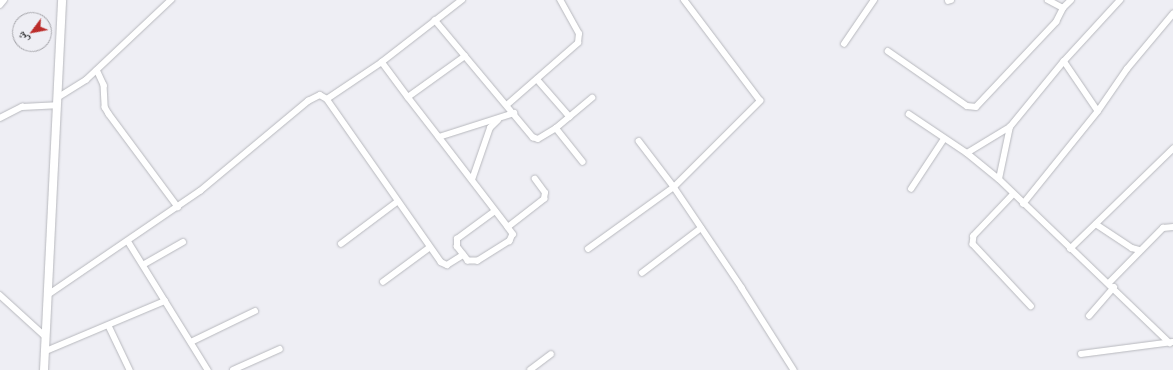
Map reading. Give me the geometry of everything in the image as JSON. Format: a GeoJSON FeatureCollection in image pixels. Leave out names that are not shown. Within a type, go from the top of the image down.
{"type":"FeatureCollection","features":[{"type":"Feature","properties":{"kind":"street"},"geometry":{"type":"LineString","coordinates":[[0,5],[4,0]]}},
{"type":"Feature","properties":{"kind":"street"},"geometry":{"type":"LineString","coordinates":[[44,370],[49,294],[62,0]]}},
{"type":"Feature","properties":{"kind":"street"},"geometry":{"type":"LineString","coordinates":[[0,118],[22,107],[57,102],[97,70],[171,0]]}},
{"type":"Feature","properties":{"kind":"street"},"geometry":{"type":"LineString","coordinates":[[327,99],[382,62],[462,0]]}},
{"type":"Feature","properties":{"kind":"street"},"geometry":{"type":"LineString","coordinates":[[508,104],[578,43],[580,38],[576,27],[560,0]]}},
{"type":"Feature","properties":{"kind":"street"},"geometry":{"type":"LineString","coordinates":[[588,248],[674,187],[760,101],[684,0]]}},
{"type":"Feature","properties":{"kind":"street"},"geometry":{"type":"LineString","coordinates":[[844,44],[874,0]]}},
{"type":"Feature","properties":{"kind":"street"},"geometry":{"type":"LineString","coordinates":[[1048,0],[1063,8]]}},
{"type":"Feature","properties":{"kind":"street"},"geometry":{"type":"LineString","coordinates":[[888,51],[967,106],[976,107],[1056,22],[1063,8],[1071,0]]}},
{"type":"Feature","properties":{"kind":"street"},"geometry":{"type":"LineString","coordinates":[[967,153],[1010,127],[1064,61],[1120,0]]}},
{"type":"Feature","properties":{"kind":"street"},"geometry":{"type":"LineString","coordinates":[[1023,204],[1098,111],[1127,69],[1173,14]]}},
{"type":"Feature","properties":{"kind":"street"},"geometry":{"type":"LineString","coordinates":[[435,20],[508,104],[514,114],[533,137],[538,139],[556,128],[592,98]]}},
{"type":"Feature","properties":{"kind":"street"},"geometry":{"type":"LineString","coordinates":[[408,97],[465,56]]}},
{"type":"Feature","properties":{"kind":"street"},"geometry":{"type":"LineString","coordinates":[[1064,61],[1098,111]]}},
{"type":"Feature","properties":{"kind":"street"},"geometry":{"type":"LineString","coordinates":[[382,62],[408,97],[496,211],[513,234],[510,241],[478,261],[468,261],[457,247],[457,240],[496,211]]}},
{"type":"Feature","properties":{"kind":"street"},"geometry":{"type":"LineString","coordinates":[[97,70],[104,86],[105,107],[109,114],[178,207]]}},
{"type":"Feature","properties":{"kind":"street"},"geometry":{"type":"LineString","coordinates":[[537,79],[570,117]]}},
{"type":"Feature","properties":{"kind":"street"},"geometry":{"type":"LineString","coordinates":[[49,294],[178,207],[311,99],[320,95],[327,99],[429,248],[444,265],[463,255]]}},
{"type":"Feature","properties":{"kind":"street"},"geometry":{"type":"LineString","coordinates":[[439,137],[514,114]]}},
{"type":"Feature","properties":{"kind":"street"},"geometry":{"type":"LineString","coordinates":[[909,114],[944,139],[967,153],[999,179],[1070,249],[1114,287],[1172,342]]}},
{"type":"Feature","properties":{"kind":"street"},"geometry":{"type":"LineString","coordinates":[[472,180],[490,128],[498,119]]}},
{"type":"Feature","properties":{"kind":"street"},"geometry":{"type":"LineString","coordinates":[[999,179],[1010,127]]}},
{"type":"Feature","properties":{"kind":"street"},"geometry":{"type":"LineString","coordinates":[[556,128],[583,162]]}},
{"type":"Feature","properties":{"kind":"street"},"geometry":{"type":"LineString","coordinates":[[911,189],[944,139]]}},
{"type":"Feature","properties":{"kind":"street"},"geometry":{"type":"LineString","coordinates":[[639,141],[674,187],[794,370]]}},
{"type":"Feature","properties":{"kind":"street"},"geometry":{"type":"LineString","coordinates":[[1070,249],[1173,149]]}},
{"type":"Feature","properties":{"kind":"street"},"geometry":{"type":"LineString","coordinates":[[508,227],[544,199],[545,193],[535,179]]}},
{"type":"Feature","properties":{"kind":"street"},"geometry":{"type":"LineString","coordinates":[[1014,195],[974,236],[973,244],[1031,306]]}},
{"type":"Feature","properties":{"kind":"street"},"geometry":{"type":"LineString","coordinates":[[341,244],[397,202]]}},
{"type":"Feature","properties":{"kind":"street"},"geometry":{"type":"LineString","coordinates":[[1096,224],[1132,248],[1140,250]]}},
{"type":"Feature","properties":{"kind":"street"},"geometry":{"type":"LineString","coordinates":[[1109,283],[1140,250],[1164,228],[1173,227]]}},
{"type":"Feature","properties":{"kind":"street"},"geometry":{"type":"LineString","coordinates":[[642,273],[701,228]]}},
{"type":"Feature","properties":{"kind":"street"},"geometry":{"type":"LineString","coordinates":[[128,241],[208,370]]}},
{"type":"Feature","properties":{"kind":"street"},"geometry":{"type":"LineString","coordinates":[[143,265],[183,242]]}},
{"type":"Feature","properties":{"kind":"street"},"geometry":{"type":"LineString","coordinates":[[383,282],[429,248]]}},
{"type":"Feature","properties":{"kind":"street"},"geometry":{"type":"LineString","coordinates":[[1089,316],[1114,287]]}},
{"type":"Feature","properties":{"kind":"street"},"geometry":{"type":"LineString","coordinates":[[0,295],[46,337]]}},
{"type":"Feature","properties":{"kind":"street"},"geometry":{"type":"LineString","coordinates":[[46,351],[109,326],[165,301]]}},
{"type":"Feature","properties":{"kind":"street"},"geometry":{"type":"LineString","coordinates":[[191,342],[255,312]]}},
{"type":"Feature","properties":{"kind":"street"},"geometry":{"type":"LineString","coordinates":[[109,326],[130,370]]}},
{"type":"Feature","properties":{"kind":"street"},"geometry":{"type":"LineString","coordinates":[[1081,354],[1172,342]]}},
{"type":"Feature","properties":{"kind":"street"},"geometry":{"type":"LineString","coordinates":[[233,370],[280,349]]}},
{"type":"Feature","properties":{"kind":"street"},"geometry":{"type":"LineString","coordinates":[[530,370],[551,354]]}}]}
